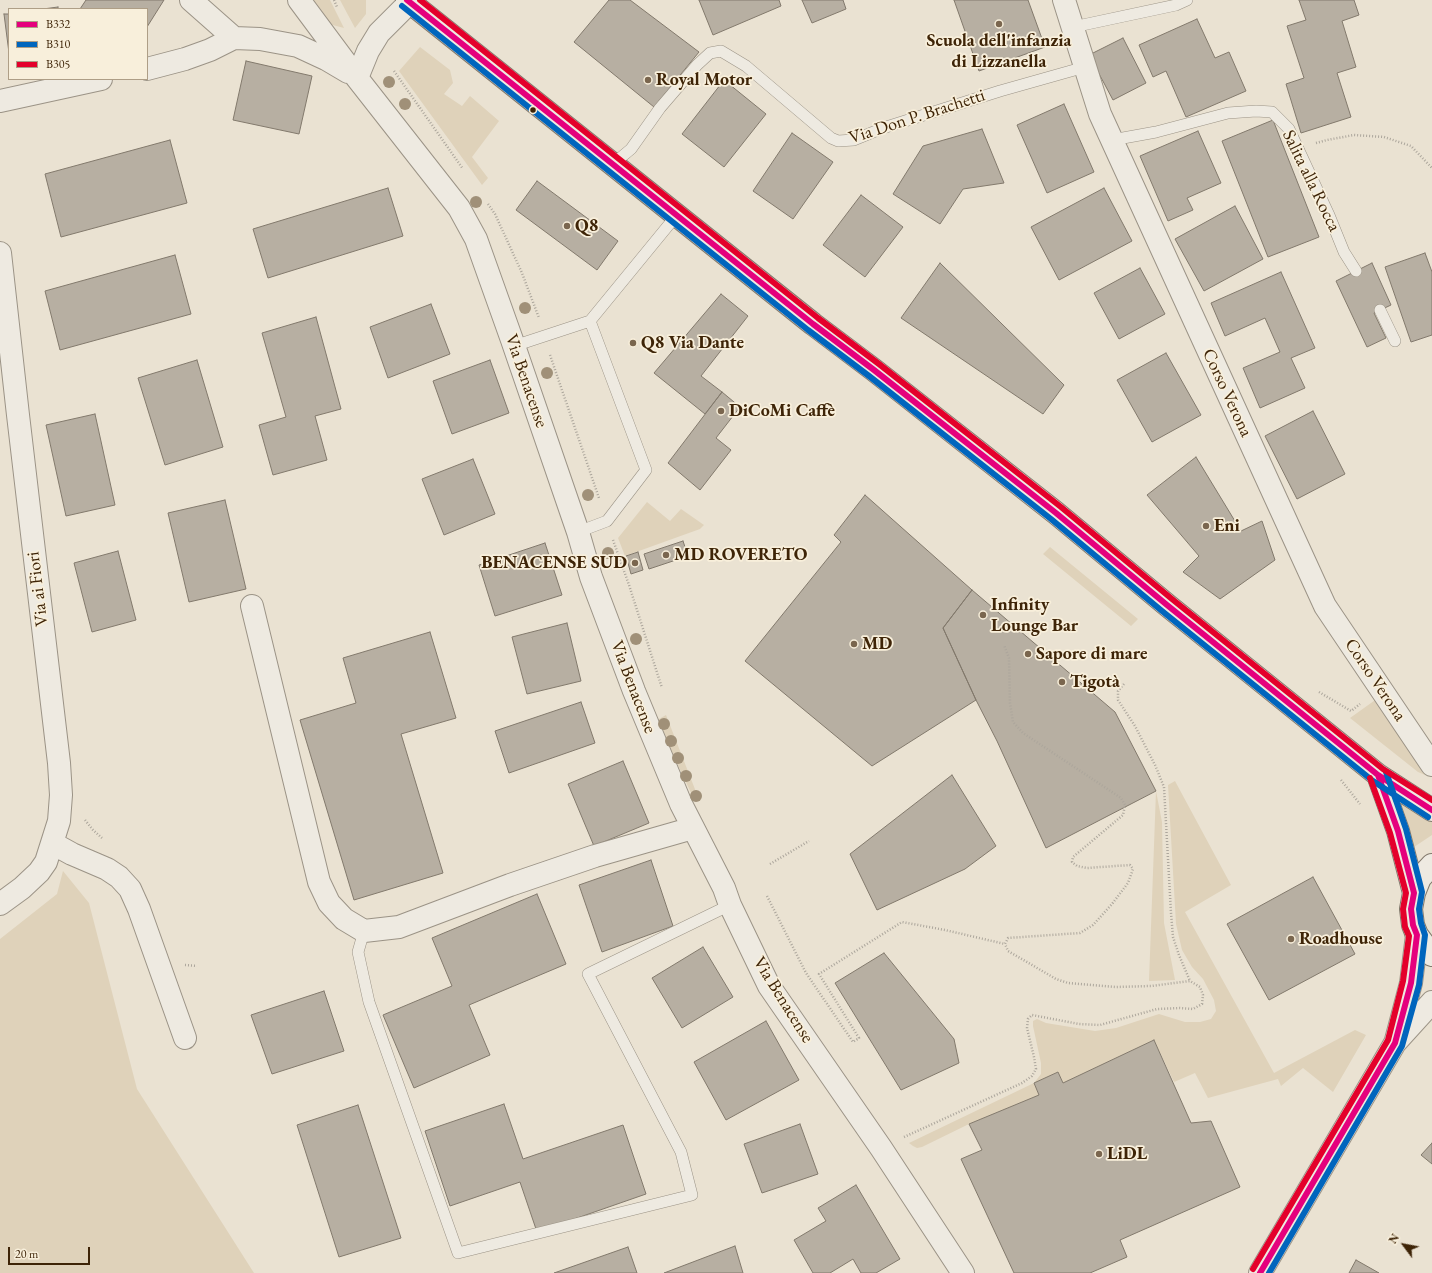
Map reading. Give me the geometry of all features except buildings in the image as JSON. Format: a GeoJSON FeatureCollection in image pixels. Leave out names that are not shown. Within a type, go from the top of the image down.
{"type":"FeatureCollection","features":[{"type":"Feature","properties":{"kind":"street"},"geometry":{"type":"LineString","coordinates":[[192,0],[234,38]]}},
{"type":"Feature","properties":{"kind":"street","name":"Via Benacense"},"geometry":{"type":"LineString","coordinates":[[299,0],[357,78],[459,208],[476,239],[578,532],[591,576],[634,691],[692,828],[724,888],[730,905],[769,986],[881,1148],[963,1273]]}},
{"type":"Feature","properties":{"kind":"street","name":"Corso Verona"},"geometry":{"type":"LineString","coordinates":[[1064,0],[1100,114],[1325,606],[1432,765]]}},
{"type":"Feature","properties":{"kind":"street"},"geometry":{"type":"LineString","coordinates":[[148,69],[210,50],[234,38],[260,39],[298,46],[326,59],[357,78],[368,51],[379,33],[409,1],[676,216],[1056,513],[1167,605],[1378,774],[1432,810]]}},
{"type":"Feature","properties":{"kind":"street"},"geometry":{"type":"LineString","coordinates":[[0,101],[96,80]]}},
{"type":"Feature","properties":{"kind":"street","name":"Via ai Fiori"},"geometry":{"type":"LineString","coordinates":[[0,253],[59,762],[61,795],[58,821],[46,862],[39,872],[22,888],[0,904]]}},
{"type":"Feature","properties":{"kind":"street"},"geometry":{"type":"LineString","coordinates":[[252,606],[319,882],[329,903],[344,919],[364,931],[399,927],[510,885],[595,856],[692,828]]}},
{"type":"Feature","properties":{"kind":"street"},"geometry":{"type":"LineString","coordinates":[[1378,774],[1398,831],[1414,893]]}},
{"type":"Feature","properties":{"kind":"street"},"geometry":{"type":"LineString","coordinates":[[52,843],[72,854],[107,869],[119,877],[130,889],[139,909],[185,1038]]}},
{"type":"Feature","properties":{"kind":"street"},"geometry":{"type":"LineString","coordinates":[[1395,1043],[1411,983],[1417,936],[1411,909],[1414,893],[1420,878],[1432,865]]}},
{"type":"Feature","properties":{"kind":"street"},"geometry":{"type":"LineString","coordinates":[[1417,936],[1432,955]]}},
{"type":"Feature","properties":{"kind":"street"},"geometry":{"type":"LineString","coordinates":[[1260,1273],[1395,1043],[1432,1002]]}},
{"type":"Feature","properties":{"kind":"lane"},"geometry":{"type":"LineString","coordinates":[[1073,27],[1176,5],[1187,0]]}},
{"type":"Feature","properties":{"kind":"lane","name":"Via Don P. Brachetti"},"geometry":{"type":"LineString","coordinates":[[613,164],[631,149],[660,108],[697,65],[710,53],[721,51],[746,66],[831,138],[838,141],[854,140],[883,128],[1000,91],[1085,67]]}},
{"type":"Feature","properties":{"kind":"lane","name":"Salita alla Rocca"},"geometry":{"type":"LineString","coordinates":[[1112,140],[1156,132],[1228,114],[1256,111],[1272,112],[1289,129],[1329,215],[1344,252],[1356,271]]}},
{"type":"Feature","properties":{"kind":"lane"},"geometry":{"type":"LineString","coordinates":[[514,346],[590,321],[676,216]]}},
{"type":"Feature","properties":{"kind":"lane"},"geometry":{"type":"LineString","coordinates":[[1380,310],[1395,341]]}},
{"type":"Feature","properties":{"kind":"lane"},"geometry":{"type":"LineString","coordinates":[[578,532],[607,521],[646,470],[590,321]]}},
{"type":"Feature","properties":{"kind":"lane"},"geometry":{"type":"LineString","coordinates":[[364,931],[358,952],[370,1002],[458,1253],[692,1195],[681,1152],[588,974],[730,905]]}},
{"type":"Feature","properties":{"kind":"path"},"geometry":{"type":"LineString","coordinates":[[1298,149],[1327,140],[1354,135],[1384,137],[1411,146],[1432,168]]}},
{"type":"Feature","properties":{"kind":"path"},"geometry":{"type":"LineString","coordinates":[[552,359],[596,491]]}},
{"type":"Feature","properties":{"kind":"path"},"geometry":{"type":"LineString","coordinates":[[616,549],[664,693]]}},
{"type":"Feature","properties":{"kind":"path"},"geometry":{"type":"LineString","coordinates":[[881,1148],[1022,1083],[1032,1076],[1036,1069],[1027,1028],[1028,1019],[1032,1015],[1079,1024],[1100,1024],[1157,1009],[1193,1009],[1202,1004],[1203,995],[1200,986],[1190,981],[1151,986],[1116,987],[1068,983],[1056,979],[1008,951],[1005,944],[1008,938],[1080,933],[1093,925],[1112,904],[1128,882],[1134,869],[1130,864],[1087,868],[1078,866],[1072,862],[1073,857],[1123,815],[1125,805],[1121,798],[1023,733],[1013,722],[1010,702],[1009,658],[1004,645]]}},
{"type":"Feature","properties":{"kind":"path"},"geometry":{"type":"LineString","coordinates":[[1124,684],[1118,691],[1118,700],[1135,726],[1155,765],[1164,787],[1173,938],[1190,981]]}},
{"type":"Feature","properties":{"kind":"path"},"geometry":{"type":"LineString","coordinates":[[1340,779],[1361,806]]}},
{"type":"Feature","properties":{"kind":"path"},"geometry":{"type":"LineString","coordinates":[[770,864],[809,841]]}},
{"type":"Feature","properties":{"kind":"path"},"geometry":{"type":"LineString","coordinates":[[767,896],[806,973],[853,1042],[859,1038],[819,974],[902,922],[1005,944]]}},
{"type":"Feature","properties":{"kind":"shaded area"},"geometry":{"type":"Polygon","coordinates":[[[309,0],[330,0],[344,28],[325,23],[309,0]]]}},
{"type":"Feature","properties":{"kind":"shaded area"},"geometry":{"type":"Polygon","coordinates":[[[340,0],[366,0],[366,14],[355,28],[340,0]]]}},
{"type":"Feature","properties":{"kind":"shaded area"},"geometry":{"type":"Polygon","coordinates":[[[420,47],[450,70],[453,83],[444,94],[462,106],[470,96],[499,121],[472,157],[488,178],[482,185],[399,71],[420,47]]]}},
{"type":"Feature","properties":{"kind":"shaded area"},"geometry":{"type":"Polygon","coordinates":[[[647,502],[670,521],[681,509],[704,525],[700,529],[625,556],[618,538],[647,502]]]}},
{"type":"Feature","properties":{"kind":"shaded area"},"geometry":{"type":"Polygon","coordinates":[[[1050,547],[1138,619],[1131,626],[1043,554],[1050,547]]]}},
{"type":"Feature","properties":{"kind":"shaded area"},"geometry":{"type":"Polygon","coordinates":[[[1378,698],[1428,774],[1425,775],[1418,772],[1350,718],[1378,698]]]}},
{"type":"Feature","properties":{"kind":"shaded area"},"geometry":{"type":"Polygon","coordinates":[[[666,715],[698,797],[696,798],[693,797],[657,720],[666,715]]]}},
{"type":"Feature","properties":{"kind":"shaded area"},"geometry":{"type":"Polygon","coordinates":[[[1175,781],[1231,885],[1185,912],[1274,1073],[1355,1030],[1366,1035],[1333,1092],[1303,1068],[1281,1086],[1278,1079],[1208,1098],[1195,1073],[1174,1082],[1154,1040],[1063,1083],[1058,1072],[1034,1083],[1041,1074],[1041,1063],[1033,1026],[1033,1021],[1037,1019],[1046,1023],[1095,1031],[1116,1028],[1159,1014],[1185,1022],[1200,1022],[1211,1019],[1216,1011],[1214,1000],[1203,979],[1192,967],[1182,950],[1176,924],[1168,785],[1175,781]]]}},
{"type":"Feature","properties":{"kind":"shaded area"},"geometry":{"type":"Polygon","coordinates":[[[1389,790],[1432,818],[1432,835],[1414,847],[1389,790]]]}},
{"type":"Feature","properties":{"kind":"shaded area"},"geometry":{"type":"Polygon","coordinates":[[[1156,791],[1162,822],[1164,923],[1175,980],[1149,981],[1156,791]]]}},
{"type":"Feature","properties":{"kind":"shaded area"},"geometry":{"type":"Polygon","coordinates":[[[63,871],[89,903],[137,1089],[254,1273],[0,1273],[0,939],[57,894],[63,871]]]}},
{"type":"Feature","properties":{"kind":"shaded area"},"geometry":{"type":"Polygon","coordinates":[[[1034,1083],[1039,1095],[969,1124],[922,1147],[917,1148],[909,1143],[1034,1083]]]}},
{"type":"Feature","properties":{"kind":"transit line","name":"B332"},"geometry":{"type":"LineString","coordinates":[[407,0],[813,324],[1056,513],[1167,605],[1378,775],[1432,810]]}},
{"type":"Feature","properties":{"kind":"transit line","name":"B305"},"geometry":{"type":"LineString","coordinates":[[420,0],[818,318],[1061,507],[1172,599],[1383,769],[1432,800]]}},
{"type":"Feature","properties":{"kind":"transit line","name":"B310"},"geometry":{"type":"LineString","coordinates":[[402,6],[808,330],[1051,519],[1162,611],[1373,781],[1428,817]]}},
{"type":"Feature","properties":{"kind":"transit line","name":"B310"},"geometry":{"type":"LineString","coordinates":[[1269,1273],[1402,1046],[1419,985],[1425,935],[1419,909],[1422,892],[1406,829],[1386,772]]}},
{"type":"Feature","properties":{"kind":"transit line","name":"B332"},"geometry":{"type":"LineString","coordinates":[[1260,1273],[1395,1043],[1411,983],[1417,935],[1413,925],[1411,909],[1414,893],[1398,831],[1378,775]]}},
{"type":"Feature","properties":{"kind":"transit line","name":"B305"},"geometry":{"type":"LineString","coordinates":[[1253,1269],[1388,1040],[1403,981],[1409,936],[1405,927],[1403,909],[1406,893],[1390,833],[1370,778]]}},
{"type":"Feature","properties":{"kind":"place","name":"Scuola dell'infanzia di Lizzanella"},"geometry":{"type":"Point","coordinates":[999,24]}},
{"type":"Feature","properties":{"kind":"place","name":"Royal Motor"},"geometry":{"type":"Point","coordinates":[648,80]}},
{"type":"Feature","properties":{"kind":"place","name":"Q8"},"geometry":{"type":"Point","coordinates":[567,226]}},
{"type":"Feature","properties":{"kind":"place","name":"Q8 Via Dante"},"geometry":{"type":"Point","coordinates":[633,343]}},
{"type":"Feature","properties":{"kind":"place","name":"DiCoMi Caffè"},"geometry":{"type":"Point","coordinates":[721,411]}},
{"type":"Feature","properties":{"kind":"place","name":"Eni"},"geometry":{"type":"Point","coordinates":[1206,526]}},
{"type":"Feature","properties":{"kind":"place","name":"MD ROVERETO"},"geometry":{"type":"Point","coordinates":[666,555]}},
{"type":"Feature","properties":{"kind":"place","name":"BENACENSE SUD"},"geometry":{"type":"Point","coordinates":[635,563]}},
{"type":"Feature","properties":{"kind":"place","name":"Infinity Lounge Bar"},"geometry":{"type":"Point","coordinates":[983,615]}},
{"type":"Feature","properties":{"kind":"place","name":"MD"},"geometry":{"type":"Point","coordinates":[854,644]}},
{"type":"Feature","properties":{"kind":"place","name":"Sapore di mare"},"geometry":{"type":"Point","coordinates":[1028,654]}},
{"type":"Feature","properties":{"kind":"place","name":"Tigotà"},"geometry":{"type":"Point","coordinates":[1062,682]}},
{"type":"Feature","properties":{"kind":"place","name":"Roadhouse"},"geometry":{"type":"Point","coordinates":[1291,939]}},
{"type":"Feature","properties":{"kind":"place","name":"LiDL"},"geometry":{"type":"Point","coordinates":[1099,1154]}}]}
